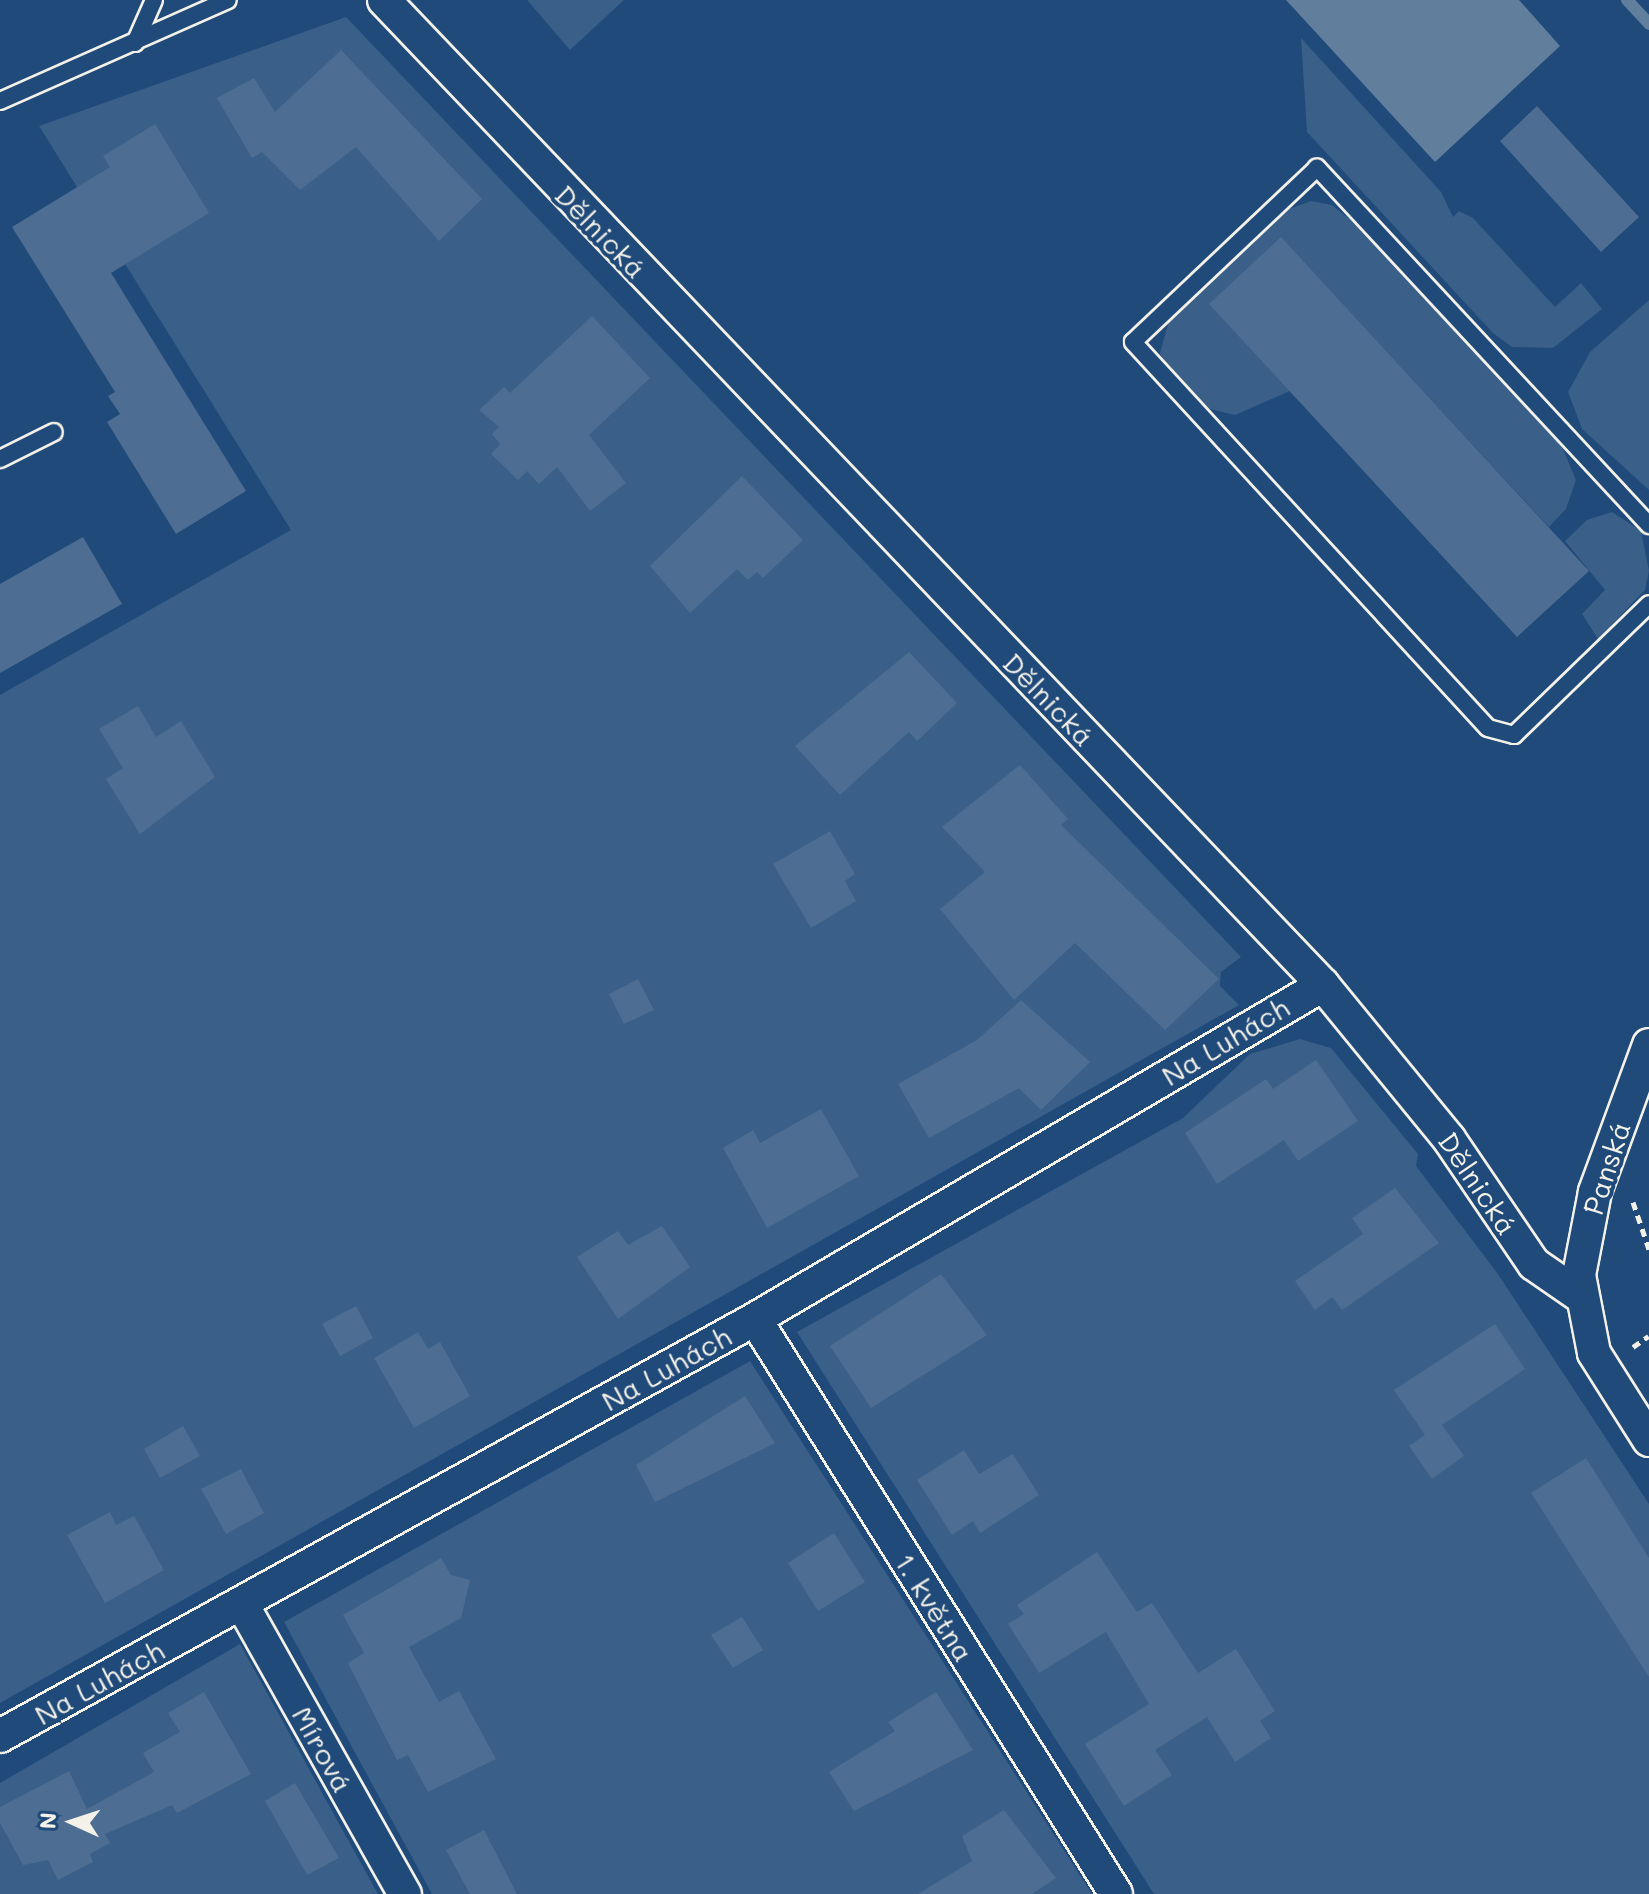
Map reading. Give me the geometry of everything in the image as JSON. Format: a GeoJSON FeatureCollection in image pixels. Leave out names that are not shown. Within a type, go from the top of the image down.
{"type":"FeatureCollection","features":[{"type":"Feature","properties":{"kind":"street","name":"Dělnická"},"geometry":{"type":"LineString","coordinates":[[384,0],[1323,985],[1441,1128],[1534,1264],[1579,1295]]}},
{"type":"Feature","properties":{"kind":"street","name":"Na Luhách"},"geometry":{"type":"LineString","coordinates":[[0,1736],[755,1319],[1323,985]]}},
{"type":"Feature","properties":{"kind":"street","name":"Panská"},"geometry":{"type":"LineString","coordinates":[[1579,1295],[1595,1192],[1649,1045]]}},
{"type":"Feature","properties":{"kind":"street"},"geometry":{"type":"LineString","coordinates":[[1579,1295],[1594,1353],[1649,1440]]}},
{"type":"Feature","properties":{"kind":"street","name":"1. května"},"geometry":{"type":"LineString","coordinates":[[755,1319],[1116,1894]]}},
{"type":"Feature","properties":{"kind":"street","name":"Mírová"},"geometry":{"type":"LineString","coordinates":[[242,1604],[405,1894]]}},
{"type":"Feature","properties":{"kind":"lane"},"geometry":{"type":"LineString","coordinates":[[135,43],[154,0]]}},
{"type":"Feature","properties":{"kind":"lane"},"geometry":{"type":"LineString","coordinates":[[0,101],[228,0]]}},
{"type":"Feature","properties":{"kind":"lane"},"geometry":{"type":"LineString","coordinates":[[1649,525],[1317,168],[1133,342],[1488,728],[1514,735],[1649,604]]}},
{"type":"Feature","properties":{"kind":"lane"},"geometry":{"type":"LineString","coordinates":[[0,459],[54,432]]}},
{"type":"Feature","properties":{"kind":"path"},"geometry":{"type":"LineString","coordinates":[[1634,1190],[1635,1223],[1649,1249]]}},
{"type":"Feature","properties":{"kind":"shaded area"},"geometry":{"type":"Polygon","coordinates":[[[527,0],[624,0],[570,50],[527,0]]]}},
{"type":"Feature","properties":{"kind":"shaded area"},"geometry":{"type":"Polygon","coordinates":[[[1286,0],[1519,0],[1560,46],[1435,162],[1286,0]]]}},
{"type":"Feature","properties":{"kind":"shaded area"},"geometry":{"type":"Polygon","coordinates":[[[346,17],[1241,957],[1221,972],[1220,986],[1239,1005],[0,1703],[0,695],[291,530],[39,126],[346,17]]]}},
{"type":"Feature","properties":{"kind":"shaded area"},"geometry":{"type":"Polygon","coordinates":[[[1301,38],[1441,192],[1453,217],[1459,211],[1473,218],[1555,307],[1581,283],[1602,309],[1553,348],[1512,347],[1493,333],[1307,132],[1301,38]]]}},
{"type":"Feature","properties":{"kind":"shaded area"},"geometry":{"type":"Polygon","coordinates":[[[1311,201],[1332,205],[1363,230],[1559,440],[1576,480],[1566,509],[1549,527],[1281,238],[1290,391],[1235,415],[1193,405],[1177,388],[1160,353],[1170,317],[1275,214],[1311,201]]]}},
{"type":"Feature","properties":{"kind":"shaded area"},"geometry":{"type":"Polygon","coordinates":[[[1649,300],[1649,490],[1582,429],[1568,392],[1590,352],[1649,300]]]}},
{"type":"Feature","properties":{"kind":"shaded area"},"geometry":{"type":"Polygon","coordinates":[[[1612,512],[1641,531],[1649,571],[1645,590],[1598,639],[1582,614],[1605,590],[1565,541],[1587,520],[1612,512]]]}},
{"type":"Feature","properties":{"kind":"shaded area"},"geometry":{"type":"Polygon","coordinates":[[[1300,1039],[1331,1048],[1418,1154],[1416,1166],[1498,1274],[1649,1504],[1649,1894],[1154,1894],[797,1332],[1183,1118],[1250,1054],[1300,1039]]]}},
{"type":"Feature","properties":{"kind":"shaded area"},"geometry":{"type":"Polygon","coordinates":[[[750,1361],[1092,1894],[432,1894],[284,1622],[750,1361]]]}},
{"type":"Feature","properties":{"kind":"shaded area"},"geometry":{"type":"Polygon","coordinates":[[[240,1644],[378,1894],[0,1894],[0,1783],[240,1644]]]}},
{"type":"Feature","properties":{"kind":"building"},"geometry":{"type":"Polygon","coordinates":[[[341,50],[482,199],[439,241],[356,147],[300,190],[262,152],[252,158],[217,98],[254,78],[275,112],[341,50]]]}},
{"type":"Feature","properties":{"kind":"building"},"geometry":{"type":"Polygon","coordinates":[[[1537,106],[1639,217],[1601,252],[1500,141],[1537,106]]]}},
{"type":"Feature","properties":{"kind":"building"},"geometry":{"type":"Polygon","coordinates":[[[155,124],[209,213],[111,273],[246,491],[176,534],[107,422],[120,414],[108,396],[115,392],[12,227],[110,167],[103,156],[155,124]]]}},
{"type":"Feature","properties":{"kind":"building"},"geometry":{"type":"Polygon","coordinates":[[[1281,237],[1589,571],[1517,637],[1209,304],[1281,237]]]}},
{"type":"Feature","properties":{"kind":"building"},"geometry":{"type":"Polygon","coordinates":[[[592,316],[650,378],[589,435],[626,483],[590,511],[557,467],[539,484],[527,471],[518,480],[491,454],[500,444],[492,434],[499,427],[479,410],[504,387],[510,393],[592,316]]]}},
{"type":"Feature","properties":{"kind":"building"},"geometry":{"type":"Polygon","coordinates":[[[742,476],[803,540],[763,578],[757,572],[748,580],[737,569],[690,613],[650,566],[742,476]]]}},
{"type":"Feature","properties":{"kind":"building"},"geometry":{"type":"Polygon","coordinates":[[[83,537],[122,604],[0,673],[0,584],[83,537]]]}},
{"type":"Feature","properties":{"kind":"building"},"geometry":{"type":"Polygon","coordinates":[[[909,652],[957,703],[917,741],[909,732],[840,795],[795,746],[909,652]]]}},
{"type":"Feature","properties":{"kind":"building"},"geometry":{"type":"Polygon","coordinates":[[[138,706],[156,737],[181,721],[215,777],[140,834],[106,779],[123,768],[99,729],[138,706]]]}},
{"type":"Feature","properties":{"kind":"building"},"geometry":{"type":"Polygon","coordinates":[[[1020,765],[1068,819],[1061,825],[1219,979],[1165,1030],[1075,943],[1014,1000],[940,909],[985,872],[942,827],[1020,765]]]}},
{"type":"Feature","properties":{"kind":"building"},"geometry":{"type":"Polygon","coordinates":[[[830,831],[855,874],[845,881],[856,901],[811,928],[773,864],[830,831]]]}},
{"type":"Feature","properties":{"kind":"building"},"geometry":{"type":"Polygon","coordinates":[[[638,979],[654,1010],[624,1024],[609,994],[638,979]]]}},
{"type":"Feature","properties":{"kind":"building"},"geometry":{"type":"Polygon","coordinates":[[[1021,1000],[1090,1062],[1041,1110],[1019,1088],[929,1138],[898,1084],[977,1040],[1021,1000]]]}},
{"type":"Feature","properties":{"kind":"building"},"geometry":{"type":"Polygon","coordinates":[[[1316,1060],[1358,1121],[1298,1161],[1284,1140],[1217,1184],[1185,1133],[1266,1079],[1273,1089],[1316,1060]]]}},
{"type":"Feature","properties":{"kind":"building"},"geometry":{"type":"Polygon","coordinates":[[[821,1109],[859,1176],[767,1228],[723,1148],[753,1130],[760,1143],[821,1109]]]}},
{"type":"Feature","properties":{"kind":"building"},"geometry":{"type":"Polygon","coordinates":[[[1395,1188],[1439,1243],[1342,1310],[1332,1297],[1315,1310],[1295,1281],[1363,1234],[1352,1218],[1395,1188]]]}},
{"type":"Feature","properties":{"kind":"building"},"geometry":{"type":"Polygon","coordinates":[[[662,1226],[690,1267],[618,1319],[577,1257],[618,1231],[628,1245],[662,1226]]]}},
{"type":"Feature","properties":{"kind":"building"},"geometry":{"type":"Polygon","coordinates":[[[941,1274],[987,1335],[871,1408],[830,1346],[941,1274]]]}},
{"type":"Feature","properties":{"kind":"building"},"geometry":{"type":"Polygon","coordinates":[[[356,1306],[373,1338],[340,1356],[322,1324],[356,1306]]]}},
{"type":"Feature","properties":{"kind":"building"},"geometry":{"type":"Polygon","coordinates":[[[1495,1324],[1525,1369],[1442,1425],[1464,1456],[1432,1479],[1409,1446],[1425,1435],[1394,1390],[1495,1324]]]}},
{"type":"Feature","properties":{"kind":"building"},"geometry":{"type":"Polygon","coordinates":[[[418,1332],[428,1349],[440,1342],[470,1396],[414,1428],[374,1358],[418,1332]]]}},
{"type":"Feature","properties":{"kind":"building"},"geometry":{"type":"Polygon","coordinates":[[[745,1396],[775,1443],[655,1502],[636,1465],[745,1396]]]}},
{"type":"Feature","properties":{"kind":"building"},"geometry":{"type":"Polygon","coordinates":[[[183,1426],[200,1456],[160,1478],[144,1449],[183,1426]]]}},
{"type":"Feature","properties":{"kind":"building"},"geometry":{"type":"Polygon","coordinates":[[[964,1450],[979,1474],[1013,1454],[1039,1495],[980,1533],[973,1521],[952,1535],[917,1480],[964,1450]]]}},
{"type":"Feature","properties":{"kind":"building"},"geometry":{"type":"Polygon","coordinates":[[[1586,1458],[1649,1558],[1649,1677],[1531,1493],[1586,1458]]]}},
{"type":"Feature","properties":{"kind":"building"},"geometry":{"type":"Polygon","coordinates":[[[241,1469],[264,1513],[226,1534],[201,1489],[241,1469]]]}},
{"type":"Feature","properties":{"kind":"building"},"geometry":{"type":"Polygon","coordinates":[[[110,1512],[116,1525],[134,1516],[164,1570],[105,1603],[67,1535],[110,1512]]]}},
{"type":"Feature","properties":{"kind":"building"},"geometry":{"type":"Polygon","coordinates":[[[834,1533],[865,1582],[818,1611],[788,1563],[834,1533]]]}},
{"type":"Feature","properties":{"kind":"building"},"geometry":{"type":"Polygon","coordinates":[[[1097,1552],[1137,1612],[1152,1603],[1198,1673],[1236,1649],[1275,1711],[1260,1721],[1271,1738],[1235,1762],[1207,1717],[1155,1750],[1172,1775],[1124,1806],[1085,1744],[1149,1704],[1106,1632],[1039,1673],[1008,1624],[1024,1614],[1017,1605],[1097,1552]]]}},
{"type":"Feature","properties":{"kind":"building"},"geometry":{"type":"Polygon","coordinates":[[[441,1558],[451,1575],[470,1580],[461,1618],[409,1647],[439,1702],[459,1691],[496,1759],[428,1792],[408,1755],[397,1760],[348,1663],[364,1653],[343,1615],[441,1558]]]}},
{"type":"Feature","properties":{"kind":"building"},"geometry":{"type":"Polygon","coordinates":[[[742,1617],[763,1650],[733,1668],[711,1635],[742,1617]]]}},
{"type":"Feature","properties":{"kind":"building"},"geometry":{"type":"Polygon","coordinates":[[[204,1692],[251,1774],[177,1813],[172,1805],[105,1834],[110,1843],[90,1854],[93,1862],[58,1880],[48,1860],[23,1865],[0,1823],[0,1807],[69,1771],[87,1809],[154,1772],[143,1753],[180,1732],[168,1713],[204,1692]]]}},
{"type":"Feature","properties":{"kind":"building"},"geometry":{"type":"Polygon","coordinates":[[[936,1692],[973,1750],[854,1811],[829,1772],[895,1731],[888,1722],[936,1692]]]}},
{"type":"Feature","properties":{"kind":"building"},"geometry":{"type":"Polygon","coordinates":[[[295,1783],[339,1858],[307,1875],[265,1801],[295,1783]]]}},
{"type":"Feature","properties":{"kind":"building"},"geometry":{"type":"Polygon","coordinates":[[[1004,1810],[1056,1878],[1032,1894],[918,1894],[972,1861],[962,1836],[1004,1810]]]}},
{"type":"Feature","properties":{"kind":"building"},"geometry":{"type":"Polygon","coordinates":[[[484,1830],[517,1894],[470,1894],[446,1850],[484,1830]]]}},
{"type":"Feature","properties":{"kind":"waterway"},"geometry":{"type":"LineString","coordinates":[[1627,0],[1649,24]]}}]}
